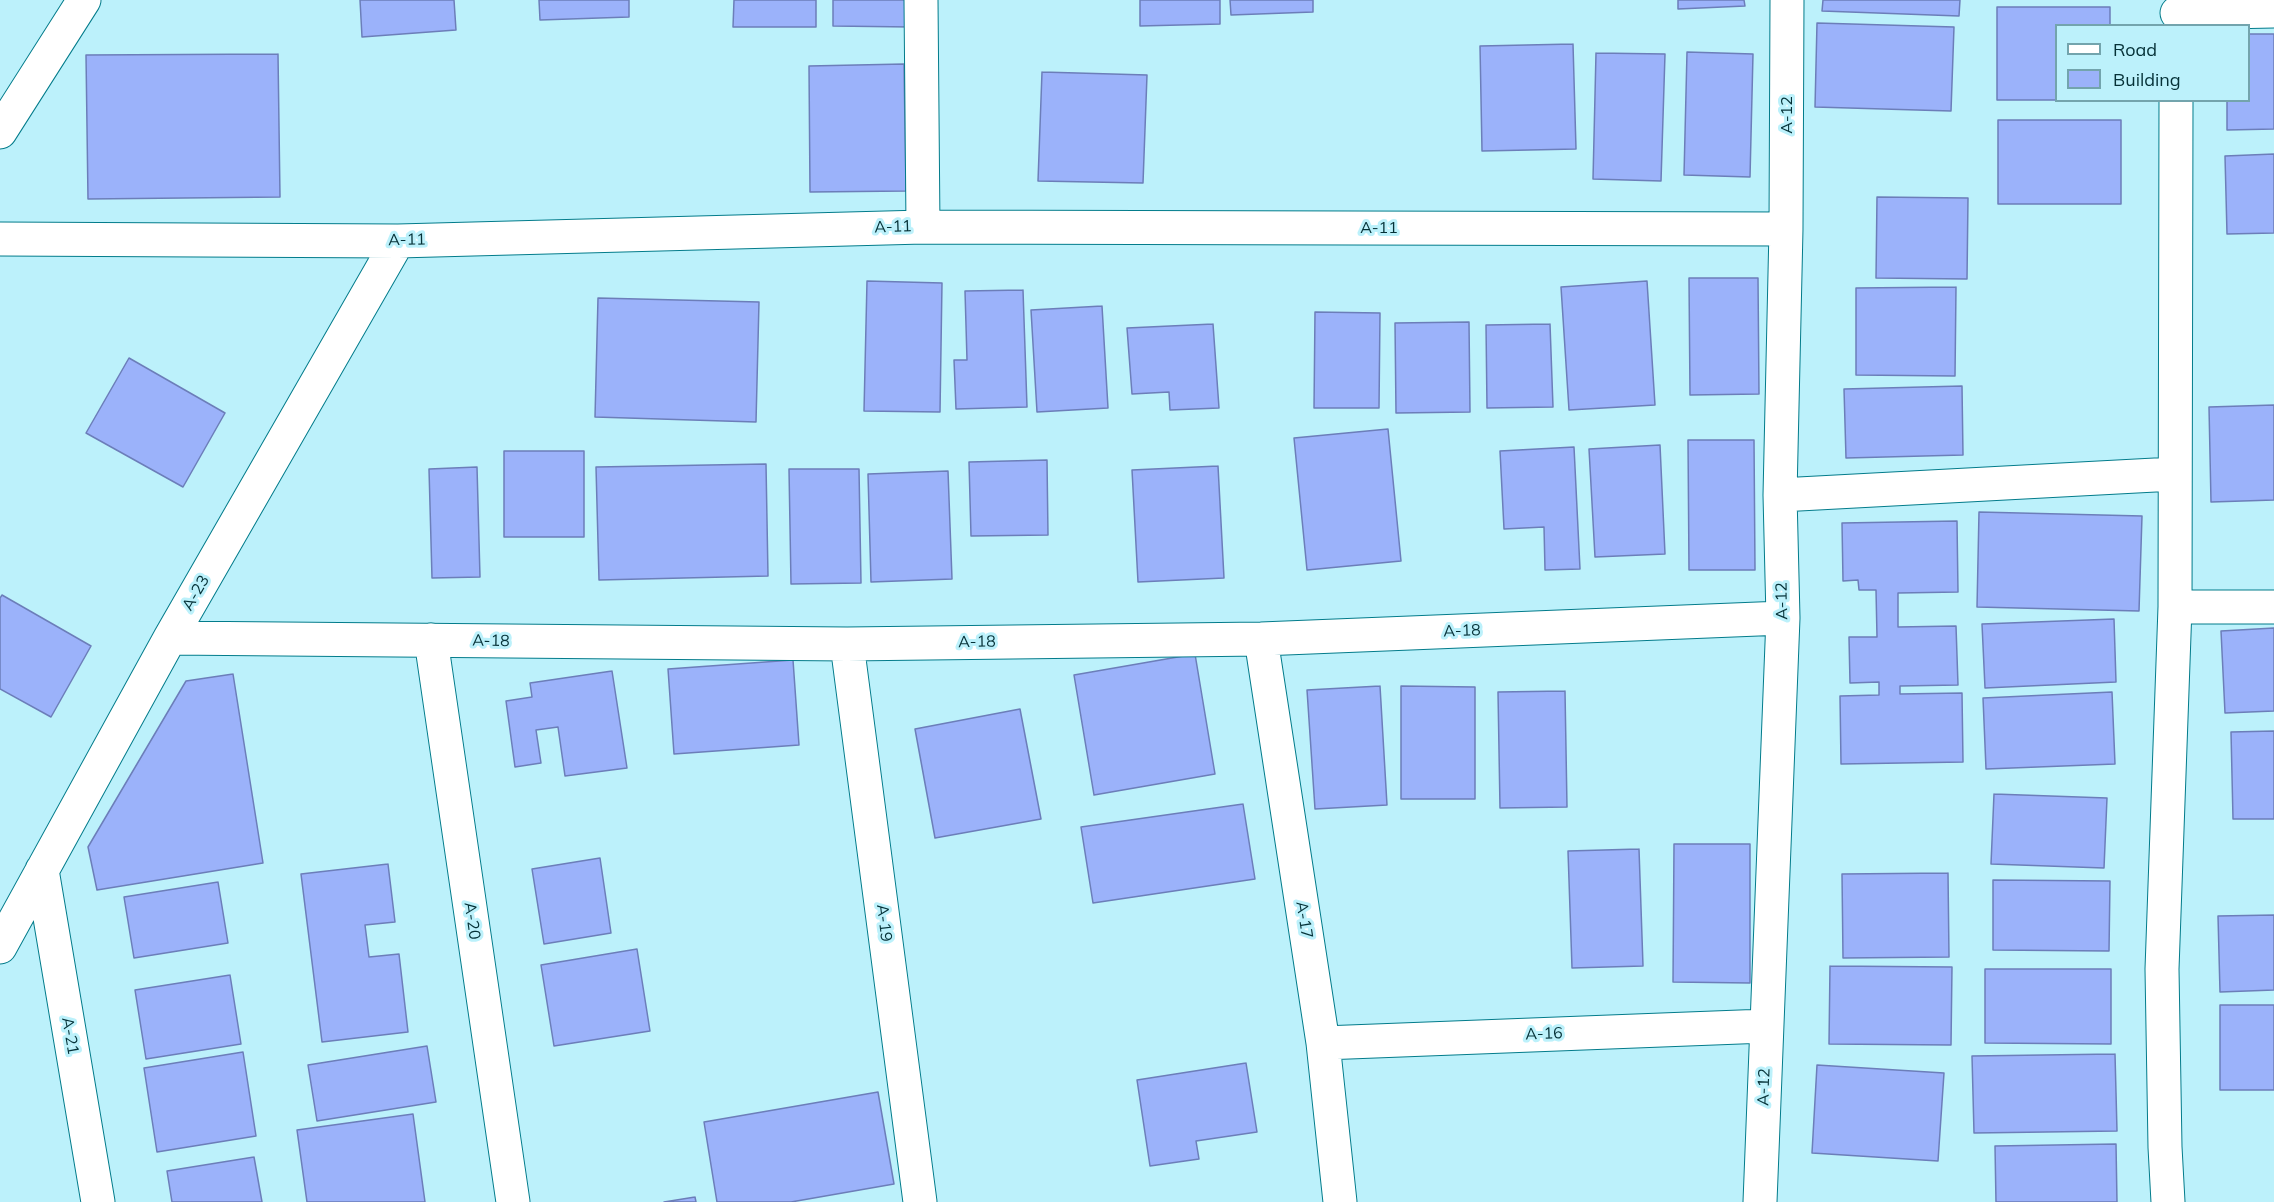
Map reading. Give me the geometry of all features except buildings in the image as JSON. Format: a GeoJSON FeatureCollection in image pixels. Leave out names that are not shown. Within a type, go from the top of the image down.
{"type":"FeatureCollection","features":[{"type":"Feature","properties":{"kind":"street"},"geometry":{"type":"LineString","coordinates":[[3,119],[84,0]]}},
{"type":"Feature","properties":{"kind":"street"},"geometry":{"type":"LineString","coordinates":[[921,0],[923,227]]}},
{"type":"Feature","properties":{"kind":"street","name":"A-12"},"geometry":{"type":"LineString","coordinates":[[1760,1202],[1783,618],[1780,495],[1786,229],[1787,0]]}},
{"type":"Feature","properties":{"kind":"street"},"geometry":{"type":"LineString","coordinates":[[2177,13],[2274,12]]}},
{"type":"Feature","properties":{"kind":"street"},"geometry":{"type":"LineString","coordinates":[[2168,1202],[2164,1147],[2162,969],[2175,607],[2176,102]]}},
{"type":"Feature","properties":{"kind":"street","name":"A-11"},"geometry":{"type":"LineString","coordinates":[[0,239],[398,241],[923,227],[1786,229]]}},
{"type":"Feature","properties":{"kind":"street","name":"A-23"},"geometry":{"type":"LineString","coordinates":[[0,947],[170,638],[398,241]]}},
{"type":"Feature","properties":{"kind":"street"},"geometry":{"type":"LineString","coordinates":[[1780,495],[2174,474]]}},
{"type":"Feature","properties":{"kind":"street"},"geometry":{"type":"LineString","coordinates":[[2175,607],[2274,607]]}},
{"type":"Feature","properties":{"kind":"street","name":"A-18"},"geometry":{"type":"LineString","coordinates":[[170,638],[847,644],[1261,639],[1783,618]]}},
{"type":"Feature","properties":{"kind":"street","name":"A-17"},"geometry":{"type":"LineString","coordinates":[[1261,639],[1323,1043],[1340,1202]]}},
{"type":"Feature","properties":{"kind":"street","name":"A-20"},"geometry":{"type":"LineString","coordinates":[[431,640],[513,1202]]}},
{"type":"Feature","properties":{"kind":"street","name":"A-19"},"geometry":{"type":"LineString","coordinates":[[847,644],[920,1202]]}},
{"type":"Feature","properties":{"kind":"street","name":"A-21"},"geometry":{"type":"LineString","coordinates":[[42,870],[98,1202]]}},
{"type":"Feature","properties":{"kind":"street","name":"A-16"},"geometry":{"type":"LineString","coordinates":[[1323,1043],[1766,1026]]}}]}
